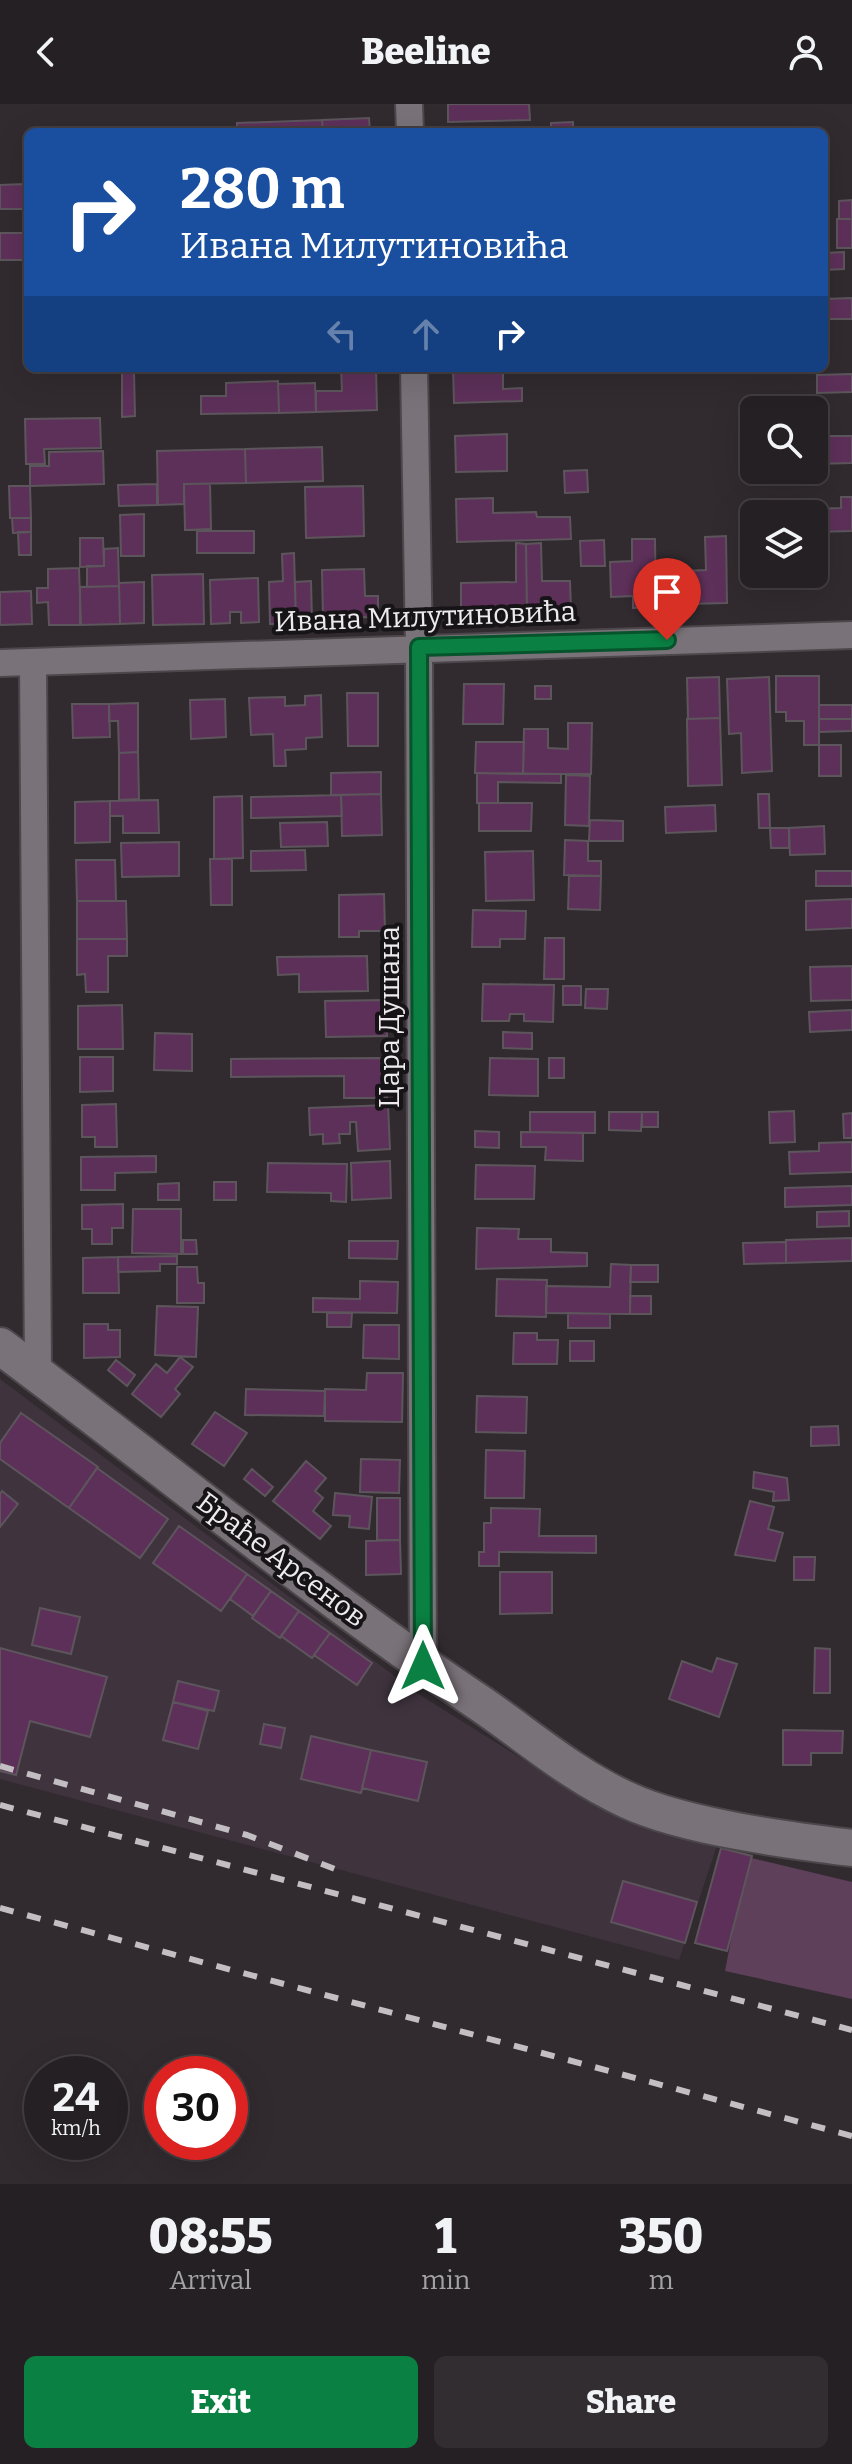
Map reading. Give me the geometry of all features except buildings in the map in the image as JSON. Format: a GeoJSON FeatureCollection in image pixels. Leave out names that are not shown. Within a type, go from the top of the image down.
{"type":"FeatureCollection","features":[{"type":"Feature","properties":{"kind":"main road","name":"Браће Арсенов"},"geometry":{"type":"LineString","coordinates":[[0,1346],[423,1666],[593,1784],[631,1802],[793,1841],[852,1848]]}},
{"type":"Feature","properties":{"kind":"street"},"geometry":{"type":"LineString","coordinates":[[409,104],[410,128]]}},
{"type":"Feature","properties":{"kind":"street","name":"Цара Душана"},"geometry":{"type":"LineString","coordinates":[[414,372],[419,647],[423,1666]]}},
{"type":"Feature","properties":{"kind":"street","name":"Ивана Милутиновића"},"geometry":{"type":"LineString","coordinates":[[0,663],[852,635]]}},
{"type":"Feature","properties":{"kind":"street"},"geometry":{"type":"LineString","coordinates":[[33,662],[38,1374]]}},
{"type":"Feature","properties":{"kind":"shaded area"},"geometry":{"type":"Polygon","coordinates":[[[0,1379],[417,1693],[597,1806],[718,1842],[679,1960],[0,1779],[0,1379]]]}},
{"type":"Feature","properties":{"kind":"shaded area"},"geometry":{"type":"Polygon","coordinates":[[[747,1857],[852,1882],[852,1999],[725,1971],[747,1857]]]}},
{"type":"Feature","properties":{"kind":"railway"},"geometry":{"type":"LineString","coordinates":[[0,1766],[247,1835],[340,1871]]}},
{"type":"Feature","properties":{"kind":"railway"},"geometry":{"type":"LineString","coordinates":[[0,1805],[852,2030]]}},
{"type":"Feature","properties":{"kind":"railway"},"geometry":{"type":"LineString","coordinates":[[0,1908],[852,2136]]}},
{"type":"Feature","properties":{"kind":"route"},"geometry":{"type":"LineString","coordinates":[[423,1666],[419,647],[667,640]]}}]}
